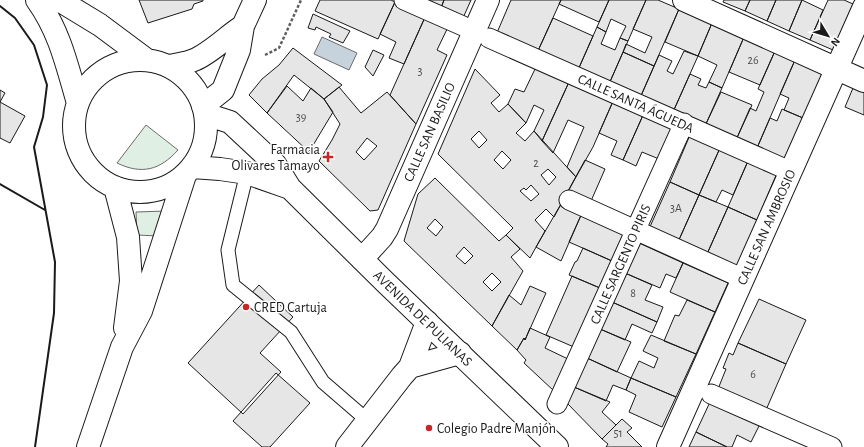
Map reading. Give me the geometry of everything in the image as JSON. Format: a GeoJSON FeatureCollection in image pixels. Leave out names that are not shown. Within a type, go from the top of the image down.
{"type":"FeatureCollection","features":[{"type":"Feature","properties":{"kind":"main road"},"geometry":{"type":"LineString","coordinates":[[37,0],[46,12],[61,44],[78,103]]}},
{"type":"Feature","properties":{"kind":"main road"},"geometry":{"type":"LineString","coordinates":[[59,0],[100,25],[147,60]]}},
{"type":"Feature","properties":{"kind":"main road"},"geometry":{"type":"LineString","coordinates":[[90,0],[100,25]]}},
{"type":"Feature","properties":{"kind":"main road"},"geometry":{"type":"LineString","coordinates":[[204,110],[223,90],[239,50],[243,26],[255,0]]}},
{"type":"Feature","properties":{"kind":"main road","name":"CALLE SAN BASILIO"},"geometry":{"type":"LineString","coordinates":[[362,259],[382,237],[387,228],[488,0]]}},
{"type":"Feature","properties":{"kind":"main road"},"geometry":{"type":"LineString","coordinates":[[684,0],[864,81]]}},
{"type":"Feature","properties":{"kind":"main road","name":"CALLE SAN AMBROSIO"},"geometry":{"type":"LineString","coordinates":[[668,447],[864,7]]}},
{"type":"Feature","properties":{"kind":"main road"},"geometry":{"type":"LineString","coordinates":[[170,66],[195,60],[243,26]]}},
{"type":"Feature","properties":{"kind":"main road"},"geometry":{"type":"LineString","coordinates":[[88,447],[122,347],[141,311],[189,171],[201,152],[206,135],[204,110],[197,91],[186,78],[170,66],[147,60],[132,60],[118,64],[98,75],[87,88],[78,103],[75,115],[74,128],[77,145],[90,168],[98,176],[115,187],[127,191],[139,192],[162,188],[174,183],[189,171]]}},
{"type":"Feature","properties":{"kind":"main road","name":"AVENIDA DE PULIANAS"},"geometry":{"type":"LineString","coordinates":[[204,110],[230,122],[275,164],[290,188],[426,322],[557,447]]}},
{"type":"Feature","properties":{"kind":"main road","name":"AVENIDA DE PULIANAS"},"geometry":{"type":"LineString","coordinates":[[189,171],[220,169],[247,173],[290,188]]}},
{"type":"Feature","properties":{"kind":"main road"},"geometry":{"type":"LineString","coordinates":[[115,187],[128,237],[132,282],[122,347]]}},
{"type":"Feature","properties":{"kind":"main road"},"geometry":{"type":"LineString","coordinates":[[347,447],[410,367],[426,322]]}},
{"type":"Feature","properties":{"kind":"main road"},"geometry":{"type":"LineString","coordinates":[[410,367],[460,353]]}},
{"type":"Feature","properties":{"kind":"street"},"geometry":{"type":"LineString","coordinates":[[404,0],[463,26]]}},
{"type":"Feature","properties":{"kind":"street","name":"CALLE SANTA ÁGUEDA"},"geometry":{"type":"LineString","coordinates":[[489,38],[784,168]]}},
{"type":"Feature","properties":{"kind":"street","name":"CALLE SARGENTO PIRIS"},"geometry":{"type":"LineString","coordinates":[[557,404],[684,124]]}},
{"type":"Feature","properties":{"kind":"street"},"geometry":{"type":"LineString","coordinates":[[569,200],[735,275]]}},
{"type":"Feature","properties":{"kind":"street"},"geometry":{"type":"LineString","coordinates":[[711,394],[828,446]]}},
{"type":"Feature","properties":{"kind":"lane"},"geometry":{"type":"LineString","coordinates":[[247,173],[228,250],[233,285],[291,332],[323,382],[367,420]]}},
{"type":"Feature","properties":{"kind":"path"},"geometry":{"type":"LineString","coordinates":[[259,58],[279,48],[301,0]]}},
{"type":"Feature","properties":{"kind":"green space"},"geometry":{"type":"Polygon","coordinates":[[[146,125],[178,150],[164,162],[150,168],[135,169],[117,163],[146,125]]]}},
{"type":"Feature","properties":{"kind":"green space"},"geometry":{"type":"Polygon","coordinates":[[[166,211],[158,236],[137,235],[136,212],[166,211]]]}},
{"type":"Feature","properties":{"kind":"shaded area"},"geometry":{"type":"Polygon","coordinates":[[[322,37],[357,53],[349,70],[314,54],[322,37]]]}},
{"type":"Feature","properties":{"kind":"building"},"geometry":{"type":"Polygon","coordinates":[[[139,0],[203,1],[194,4],[192,9],[148,23],[139,0]]]}},
{"type":"Feature","properties":{"kind":"building"},"geometry":{"type":"Polygon","coordinates":[[[320,0],[391,0],[395,2],[378,39],[315,11],[320,0]]]}},
{"type":"Feature","properties":{"kind":"building"},"geometry":{"type":"Polygon","coordinates":[[[422,0],[444,0],[441,8],[422,0]]]}},
{"type":"Feature","properties":{"kind":"building"},"geometry":{"type":"Polygon","coordinates":[[[444,0],[471,0],[463,18],[441,8],[444,0]]]}},
{"type":"Feature","properties":{"kind":"building"},"geometry":{"type":"Polygon","coordinates":[[[511,0],[561,0],[537,53],[496,35],[511,0]]]}},
{"type":"Feature","properties":{"kind":"building"},"geometry":{"type":"Polygon","coordinates":[[[561,0],[609,0],[599,22],[559,4],[561,0]]]}},
{"type":"Feature","properties":{"kind":"building"},"geometry":{"type":"Polygon","coordinates":[[[609,0],[646,0],[628,41],[620,38],[626,26],[611,19],[606,32],[597,27],[609,0]]]}},
{"type":"Feature","properties":{"kind":"building"},"geometry":{"type":"Polygon","coordinates":[[[646,0],[658,0],[679,9],[654,66],[623,52],[626,44],[645,53],[652,37],[633,29],[646,0]]]}},
{"type":"Feature","properties":{"kind":"building"},"geometry":{"type":"Polygon","coordinates":[[[724,0],[750,0],[745,11],[723,2],[724,0]]]}},
{"type":"Feature","properties":{"kind":"building"},"geometry":{"type":"Polygon","coordinates":[[[750,0],[776,0],[767,21],[745,11],[750,0]]]}},
{"type":"Feature","properties":{"kind":"building"},"geometry":{"type":"Polygon","coordinates":[[[776,0],[802,0],[789,31],[767,21],[776,0]]]}},
{"type":"Feature","properties":{"kind":"building"},"geometry":{"type":"Polygon","coordinates":[[[802,0],[823,10],[810,40],[789,31],[802,0]]]}},
{"type":"Feature","properties":{"kind":"building"},"geometry":{"type":"Polygon","coordinates":[[[828,0],[844,0],[853,4],[833,50],[810,40],[828,0]]]}},
{"type":"Feature","properties":{"kind":"building"},"geometry":{"type":"Polygon","coordinates":[[[395,2],[426,15],[404,64],[389,58],[396,42],[380,34],[395,2]]]}},
{"type":"Feature","properties":{"kind":"building"},"geometry":{"type":"Polygon","coordinates":[[[679,9],[712,23],[698,56],[665,42],[679,9]]]}},
{"type":"Feature","properties":{"kind":"building"},"geometry":{"type":"Polygon","coordinates":[[[313,14],[350,31],[343,43],[329,37],[331,34],[316,27],[315,30],[308,28],[313,14]]]}},
{"type":"Feature","properties":{"kind":"building"},"geometry":{"type":"Polygon","coordinates":[[[426,15],[449,25],[437,50],[447,55],[416,124],[390,95],[426,15]]]}},
{"type":"Feature","properties":{"kind":"building"},"geometry":{"type":"Polygon","coordinates":[[[553,18],[593,36],[578,70],[537,53],[553,18]]]}},
{"type":"Feature","properties":{"kind":"building"},"geometry":{"type":"Polygon","coordinates":[[[712,23],[744,37],[722,88],[709,82],[717,65],[698,56],[712,23]]]}},
{"type":"Feature","properties":{"kind":"building"},"geometry":{"type":"Polygon","coordinates":[[[597,27],[606,32],[601,44],[615,50],[620,38],[628,41],[609,84],[578,70],[597,27]]]}},
{"type":"Feature","properties":{"kind":"building"},"geometry":{"type":"Polygon","coordinates":[[[744,37],[775,51],[760,85],[729,72],[744,37]]]}},
{"type":"Feature","properties":{"kind":"building"},"geometry":{"type":"Polygon","coordinates":[[[293,48],[342,85],[324,99],[294,75],[267,113],[249,95],[262,79],[279,65],[293,48]]]}},
{"type":"Feature","properties":{"kind":"building"},"geometry":{"type":"Polygon","coordinates":[[[373,50],[384,55],[373,76],[365,67],[373,50]]]}},
{"type":"Feature","properties":{"kind":"building"},"geometry":{"type":"Polygon","coordinates":[[[684,51],[698,56],[673,112],[640,98],[659,55],[672,61],[667,71],[673,74],[684,51]]]}},
{"type":"Feature","properties":{"kind":"building"},"geometry":{"type":"Polygon","coordinates":[[[775,51],[795,60],[757,148],[736,140],[750,108],[756,111],[764,92],[758,89],[775,51]]]}},
{"type":"Feature","properties":{"kind":"building"},"geometry":{"type":"Polygon","coordinates":[[[623,52],[654,66],[640,98],[609,84],[623,52]]]}},
{"type":"Feature","properties":{"kind":"building"},"geometry":{"type":"Polygon","coordinates":[[[795,60],[823,72],[803,118],[784,110],[789,98],[780,94],[795,60]]]}},
{"type":"Feature","properties":{"kind":"building"},"geometry":{"type":"Polygon","coordinates":[[[536,67],[569,82],[542,141],[534,131],[544,110],[534,105],[526,123],[508,104],[515,89],[524,92],[536,67]]]}},
{"type":"Feature","properties":{"kind":"building"},"geometry":{"type":"Polygon","coordinates":[[[475,69],[500,95],[491,103],[499,112],[508,104],[526,123],[516,133],[525,141],[534,131],[576,177],[554,217],[546,209],[535,220],[545,231],[530,258],[506,235],[513,228],[438,154],[475,69]],[[479,131],[471,139],[479,148],[487,140],[479,131]],[[502,151],[494,160],[503,169],[511,160],[502,151]],[[548,169],[541,175],[549,185],[556,177],[548,169]],[[531,185],[526,190],[524,188],[520,191],[531,201],[539,194],[531,185]]]}},
{"type":"Feature","properties":{"kind":"building"},"geometry":{"type":"Polygon","coordinates":[[[690,74],[701,79],[698,85],[706,88],[709,82],[722,88],[705,126],[673,112],[690,74]]]}},
{"type":"Feature","properties":{"kind":"building"},"geometry":{"type":"Polygon","coordinates":[[[569,82],[614,99],[593,147],[576,177],[567,167],[584,127],[568,120],[553,153],[542,141],[569,82]]]}},
{"type":"Feature","properties":{"kind":"building"},"geometry":{"type":"Polygon","coordinates":[[[287,86],[303,101],[311,88],[324,99],[333,112],[309,152],[267,113],[287,86]]]}},
{"type":"Feature","properties":{"kind":"building"},"geometry":{"type":"Polygon","coordinates":[[[339,87],[361,113],[387,92],[416,124],[378,210],[370,211],[319,161],[340,124],[324,99],[339,87]],[[367,138],[356,152],[364,160],[377,146],[367,138]]]}},
{"type":"Feature","properties":{"kind":"building"},"geometry":{"type":"Polygon","coordinates":[[[853,88],[864,92],[864,115],[845,107],[853,88]]]}},
{"type":"Feature","properties":{"kind":"building"},"geometry":{"type":"Polygon","coordinates":[[[0,90],[5,93],[0,102],[0,90]]]}},
{"type":"Feature","properties":{"kind":"building"},"geometry":{"type":"Polygon","coordinates":[[[721,92],[752,105],[736,140],[705,126],[721,92]]]}},
{"type":"Feature","properties":{"kind":"building"},"geometry":{"type":"Polygon","coordinates":[[[614,99],[644,113],[623,160],[611,155],[617,141],[599,133],[614,99]]]}},
{"type":"Feature","properties":{"kind":"building"},"geometry":{"type":"Polygon","coordinates":[[[0,102],[25,116],[10,143],[0,138],[0,102]]]}},
{"type":"Feature","properties":{"kind":"building"},"geometry":{"type":"Polygon","coordinates":[[[782,109],[803,118],[784,160],[757,148],[770,118],[777,121],[782,109]]]}},
{"type":"Feature","properties":{"kind":"building"},"geometry":{"type":"Polygon","coordinates":[[[644,113],[674,125],[659,159],[642,152],[636,166],[623,160],[644,113]]]}},
{"type":"Feature","properties":{"kind":"building"},"geometry":{"type":"Polygon","coordinates":[[[690,135],[720,148],[699,195],[670,182],[690,135]]]}},
{"type":"Feature","properties":{"kind":"building"},"geometry":{"type":"Polygon","coordinates":[[[720,148],[748,161],[733,195],[722,190],[716,202],[699,195],[720,148]]]}},
{"type":"Feature","properties":{"kind":"building"},"geometry":{"type":"Polygon","coordinates":[[[585,160],[605,169],[591,201],[568,191],[585,160]]]}},
{"type":"Feature","properties":{"kind":"building"},"geometry":{"type":"Polygon","coordinates":[[[748,161],[777,173],[757,220],[728,207],[748,161]]]}},
{"type":"Feature","properties":{"kind":"building"},"geometry":{"type":"Polygon","coordinates":[[[435,178],[499,241],[506,235],[520,249],[511,257],[523,271],[492,326],[404,241],[418,194],[435,178]],[[435,219],[427,228],[436,236],[443,227],[435,219]],[[464,247],[456,256],[465,264],[473,256],[464,247]],[[492,273],[483,282],[492,291],[501,282],[492,273]]]}},
{"type":"Feature","properties":{"kind":"building"},"geometry":{"type":"Polygon","coordinates":[[[670,182],[699,195],[678,242],[649,229],[670,182]]]}},
{"type":"Feature","properties":{"kind":"building"},"geometry":{"type":"Polygon","coordinates":[[[699,195],[728,207],[707,254],[678,242],[699,195]]]}},
{"type":"Feature","properties":{"kind":"building"},"geometry":{"type":"Polygon","coordinates":[[[561,204],[582,213],[561,261],[536,247],[561,204]]]}},
{"type":"Feature","properties":{"kind":"building"},"geometry":{"type":"Polygon","coordinates":[[[728,207],[757,220],[737,267],[707,254],[728,207]]]}},
{"type":"Feature","properties":{"kind":"building"},"geometry":{"type":"Polygon","coordinates":[[[582,213],[626,232],[612,261],[569,242],[582,213]]]}},
{"type":"Feature","properties":{"kind":"building"},"geometry":{"type":"Polygon","coordinates":[[[639,243],[683,263],[676,278],[666,274],[660,288],[625,273],[639,243]]]}},
{"type":"Feature","properties":{"kind":"building"},"geometry":{"type":"Polygon","coordinates":[[[583,248],[612,261],[600,288],[569,275],[583,248]]]}},
{"type":"Feature","properties":{"kind":"building"},"geometry":{"type":"Polygon","coordinates":[[[683,263],[728,283],[715,312],[670,292],[683,263]]]}},
{"type":"Feature","properties":{"kind":"building"},"geometry":{"type":"Polygon","coordinates":[[[625,273],[652,285],[645,300],[663,307],[657,322],[612,302],[625,273]]]}},
{"type":"Feature","properties":{"kind":"building"},"geometry":{"type":"Polygon","coordinates":[[[572,276],[600,288],[574,347],[546,335],[572,276]]]}},
{"type":"Feature","properties":{"kind":"building"},"geometry":{"type":"Polygon","coordinates":[[[259,285],[293,317],[260,353],[281,372],[243,414],[188,363],[259,285]]]}},
{"type":"Feature","properties":{"kind":"building"},"geometry":{"type":"Polygon","coordinates":[[[530,286],[546,293],[525,340],[524,338],[517,350],[492,326],[509,295],[521,305],[530,286]]]}},
{"type":"Feature","properties":{"kind":"building"},"geometry":{"type":"Polygon","coordinates":[[[759,299],[806,320],[786,364],[738,343],[759,299]]]}},
{"type":"Feature","properties":{"kind":"building"},"geometry":{"type":"Polygon","coordinates":[[[687,300],[715,312],[696,354],[664,341],[675,315],[679,316],[687,300]]]}},
{"type":"Feature","properties":{"kind":"building"},"geometry":{"type":"Polygon","coordinates":[[[612,302],[657,322],[652,333],[632,324],[625,340],[600,329],[612,302]]]}},
{"type":"Feature","properties":{"kind":"building"},"geometry":{"type":"Polygon","coordinates":[[[530,328],[550,337],[545,348],[568,359],[554,391],[524,363],[526,360],[517,350],[524,338],[525,340],[530,328]]]}},
{"type":"Feature","properties":{"kind":"building"},"geometry":{"type":"Polygon","coordinates":[[[600,329],[631,342],[617,372],[587,358],[600,329]]]}},
{"type":"Feature","properties":{"kind":"building"},"geometry":{"type":"Polygon","coordinates":[[[651,335],[696,354],[676,397],[631,378],[639,361],[654,368],[658,358],[643,351],[651,335]]]}},
{"type":"Feature","properties":{"kind":"building"},"geometry":{"type":"Polygon","coordinates":[[[738,343],[786,364],[766,410],[718,389],[726,369],[723,368],[729,353],[733,355],[738,343]]]}},
{"type":"Feature","properties":{"kind":"building"},"geometry":{"type":"Polygon","coordinates":[[[587,358],[631,378],[626,390],[613,385],[606,401],[574,387],[587,358]]]}},
{"type":"Feature","properties":{"kind":"building"},"geometry":{"type":"Polygon","coordinates":[[[276,373],[310,403],[270,447],[262,447],[233,421],[276,373]]]}},
{"type":"Feature","properties":{"kind":"building"},"geometry":{"type":"Polygon","coordinates":[[[631,378],[676,397],[662,427],[629,412],[636,395],[626,390],[631,378]]]}},
{"type":"Feature","properties":{"kind":"building"},"geometry":{"type":"Polygon","coordinates":[[[574,387],[610,402],[602,412],[616,425],[602,439],[567,403],[574,387]]]}},
{"type":"Feature","properties":{"kind":"building"},"geometry":{"type":"Polygon","coordinates":[[[710,402],[760,424],[751,442],[737,435],[732,447],[727,447],[696,432],[710,402]]]}},
{"type":"Feature","properties":{"kind":"building"},"geometry":{"type":"Polygon","coordinates":[[[622,419],[632,428],[627,432],[642,447],[606,447],[608,444],[602,439],[622,419]]]}},
{"type":"Feature","properties":{"kind":"building"},"geometry":{"type":"Polygon","coordinates":[[[696,432],[727,447],[689,447],[696,432]]]}},
{"type":"Feature","properties":{"kind":"wall"},"geometry":{"type":"LineString","coordinates":[[0,6],[15,18],[34,45],[47,85],[43,117],[34,147],[55,262],[54,313],[35,447]]}},
{"type":"Feature","properties":{"kind":"wall"},"geometry":{"type":"LineString","coordinates":[[0,184],[45,210]]}},
{"type":"Feature","properties":{"kind":"place","name":"Farmacia Olivares Tamayo"},"geometry":{"type":"Point","coordinates":[328,157]}},
{"type":"Feature","properties":{"kind":"place","name":"CRED Cartuja"},"geometry":{"type":"Point","coordinates":[246,307]}},
{"type":"Feature","properties":{"kind":"place","name":"Colegio Padre Manjón"},"geometry":{"type":"Point","coordinates":[429,428]}}]}
